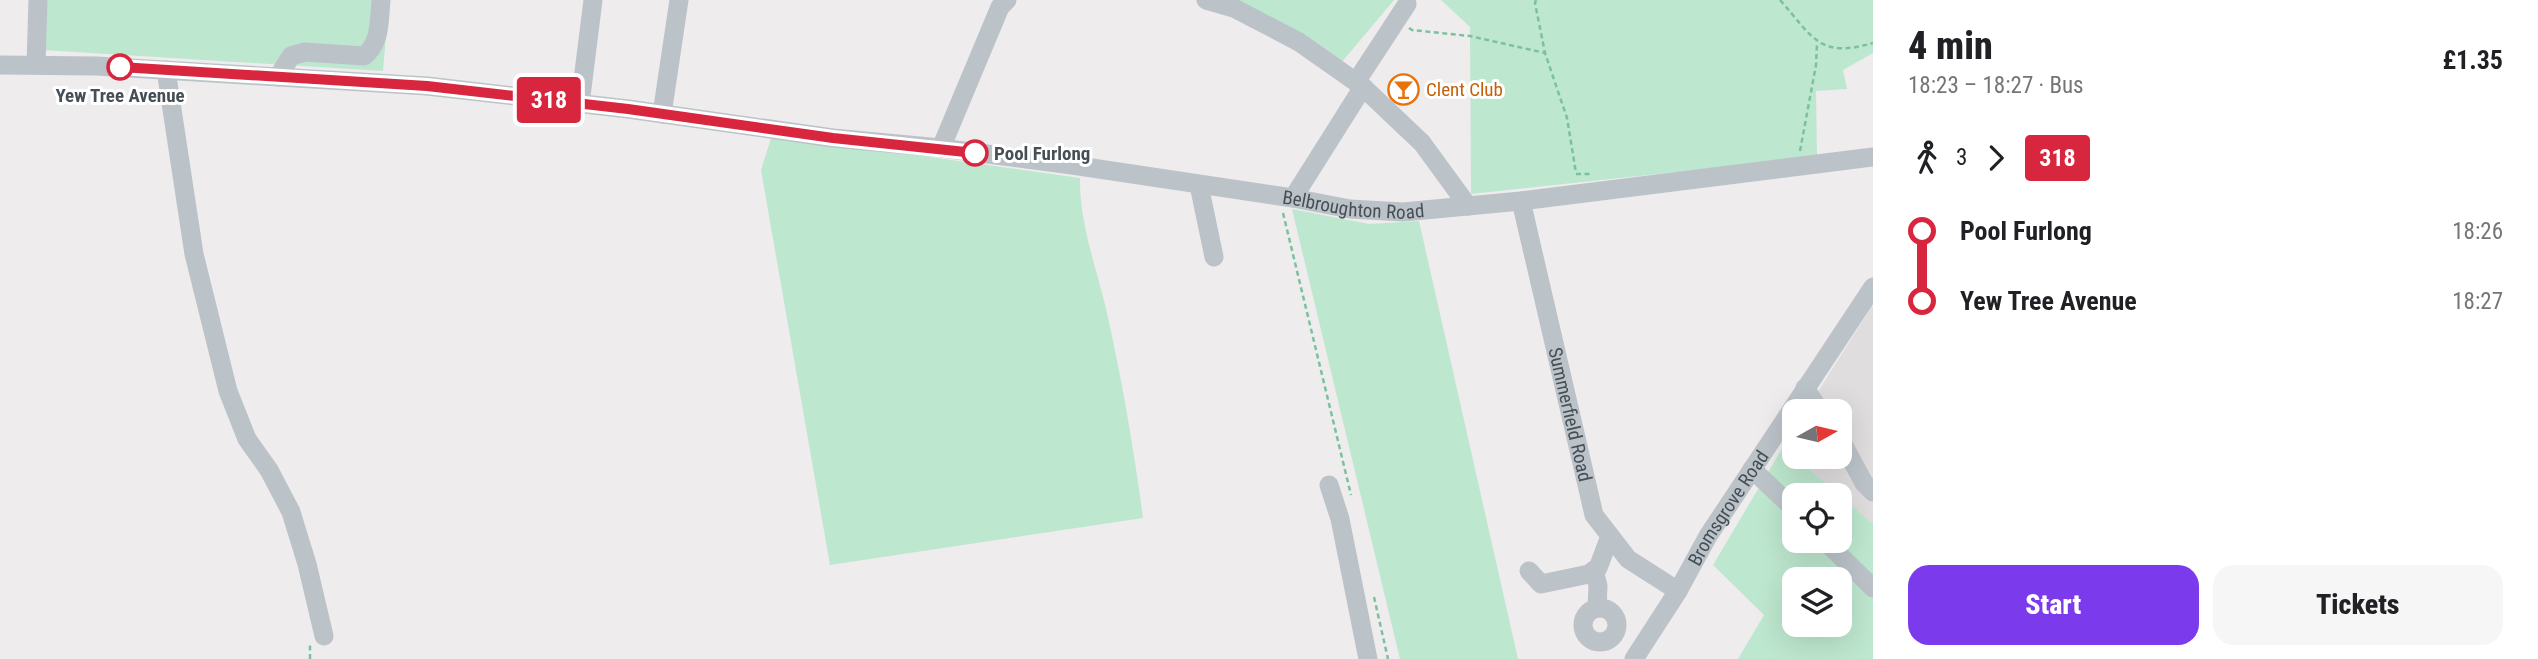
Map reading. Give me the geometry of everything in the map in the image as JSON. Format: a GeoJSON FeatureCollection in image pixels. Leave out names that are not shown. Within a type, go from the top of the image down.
{"type":"FeatureCollection","features":[{"type":"Feature","properties":{"kind":"street"},"geometry":{"type":"LineString","coordinates":[[36,65],[38,0]]}},
{"type":"Feature","properties":{"kind":"street"},"geometry":{"type":"LineString","coordinates":[[278,77],[291,56],[305,52],[365,56],[373,50],[379,30],[381,0]]}},
{"type":"Feature","properties":{"kind":"street"},"geometry":{"type":"LineString","coordinates":[[580,104],[593,0]]}},
{"type":"Feature","properties":{"kind":"street"},"geometry":{"type":"LineString","coordinates":[[662,114],[679,0]]}},
{"type":"Feature","properties":{"kind":"street"},"geometry":{"type":"LineString","coordinates":[[942,148],[1000,7],[1007,0]]}},
{"type":"Feature","properties":{"kind":"street"},"geometry":{"type":"LineString","coordinates":[[1206,0],[1234,8],[1299,42],[1360,85],[1422,143],[1468,206]]}},
{"type":"Feature","properties":{"kind":"street"},"geometry":{"type":"LineString","coordinates":[[1287,198],[1360,85],[1403,12]]}},
{"type":"Feature","properties":{"kind":"street","name":"Belbroughton Road"},"geometry":{"type":"LineString","coordinates":[[0,65],[97,66],[427,86],[833,138],[942,148],[1072,165],[1350,209],[1403,212],[1521,201],[1578,184],[1873,157]]}},
{"type":"Feature","properties":{"kind":"street"},"geometry":{"type":"LineString","coordinates":[[166,70],[194,254],[228,391],[236,418],[269,470],[290,512],[307,565],[324,636]]}},
{"type":"Feature","properties":{"kind":"street"},"geometry":{"type":"LineString","coordinates":[[1199,184],[1214,257]]}},
{"type":"Feature","properties":{"kind":"street","name":"Summerfield Road"},"geometry":{"type":"LineString","coordinates":[[1521,201],[1594,515],[1628,559],[1678,591]]}},
{"type":"Feature","properties":{"kind":"street","name":"Bromsgrove Road"},"geometry":{"type":"LineString","coordinates":[[1634,659],[1678,591],[1708,536],[1873,287]]}},
{"type":"Feature","properties":{"kind":"street"},"geometry":{"type":"LineString","coordinates":[[1805,388],[1812,399]]}},
{"type":"Feature","properties":{"kind":"street"},"geometry":{"type":"LineString","coordinates":[[1852,461],[1864,483],[1873,492]]}},
{"type":"Feature","properties":{"kind":"street"},"geometry":{"type":"LineString","coordinates":[[1752,469],[1782,498]]}},
{"type":"Feature","properties":{"kind":"street"},"geometry":{"type":"LineString","coordinates":[[1329,485],[1340,519],[1368,659]]}},
{"type":"Feature","properties":{"kind":"street"},"geometry":{"type":"LineString","coordinates":[[1529,570],[1541,584],[1589,574],[1598,568],[1609,536]]}},
{"type":"Feature","properties":{"kind":"street"},"geometry":{"type":"LineString","coordinates":[[1837,553],[1873,588]]}},
{"type":"Feature","properties":{"kind":"street"},"geometry":{"type":"LineString","coordinates":[[1594,570],[1598,586],[1597,608]]}},
{"type":"Feature","properties":{"kind":"path"},"geometry":{"type":"LineString","coordinates":[[1536,0],[1545,53],[1567,118],[1578,184],[1600,174]]}},
{"type":"Feature","properties":{"kind":"path"},"geometry":{"type":"LineString","coordinates":[[1780,0],[1817,43],[1848,50],[1873,43]]}},
{"type":"Feature","properties":{"kind":"path"},"geometry":{"type":"LineString","coordinates":[[1403,12],[1412,30],[1470,36],[1545,53]]}},
{"type":"Feature","properties":{"kind":"path"},"geometry":{"type":"LineString","coordinates":[[1799,154],[1816,65],[1817,43]]}},
{"type":"Feature","properties":{"kind":"path"},"geometry":{"type":"LineString","coordinates":[[1287,198],[1284,217],[1353,502]]}},
{"type":"Feature","properties":{"kind":"path"},"geometry":{"type":"LineString","coordinates":[[1373,594],[1388,659]]}},
{"type":"Feature","properties":{"kind":"shaded area"},"geometry":{"type":"Polygon","coordinates":[[[1872,306],[1873,524],[1852,506],[1852,483],[1825,483],[1808,469],[1852,469],[1852,399],[1814,399],[1872,306]]]}},
{"type":"Feature","properties":{"kind":"green space"},"geometry":{"type":"Polygon","coordinates":[[[43,0],[389,0],[383,71],[43,50],[43,0]]]}},
{"type":"Feature","properties":{"kind":"green space"},"geometry":{"type":"Polygon","coordinates":[[[1227,0],[1394,0],[1341,63],[1227,0]]]}},
{"type":"Feature","properties":{"kind":"green space"},"geometry":{"type":"Polygon","coordinates":[[[1441,0],[1873,0],[1873,53],[1843,70],[1847,89],[1816,91],[1817,157],[1471,194],[1470,27],[1441,0]]]}},
{"type":"Feature","properties":{"kind":"green space"},"geometry":{"type":"Polygon","coordinates":[[[772,135],[1080,178],[1085,229],[1118,364],[1143,518],[830,565],[761,170],[772,135]]]}},
{"type":"Feature","properties":{"kind":"green space"},"geometry":{"type":"Polygon","coordinates":[[[1292,209],[1369,224],[1419,221],[1518,659],[1400,659],[1292,209]]]}},
{"type":"Feature","properties":{"kind":"green space"},"geometry":{"type":"Polygon","coordinates":[[[1782,449],[1782,469],[1809,469],[1825,483],[1782,483],[1782,553],[1852,553],[1852,506],[1873,524],[1873,659],[1738,659],[1764,615],[1713,565],[1782,449]]]}},
{"type":"Feature","properties":{"kind":"bus line","name":"318"},"geometry":{"type":"LineString","coordinates":[[120,67],[427,86],[628,109],[833,138],[975,153]]}},
{"type":"Feature","properties":{"kind":"place","name":"Yew Tree Avenue"},"geometry":{"type":"Point","coordinates":[120,67]}},
{"type":"Feature","properties":{"kind":"place","name":"Clent Club"},"geometry":{"type":"Point","coordinates":[1403,89]}},
{"type":"Feature","properties":{"kind":"place","name":"Pool Furlong"},"geometry":{"type":"Point","coordinates":[975,153]}}]}
